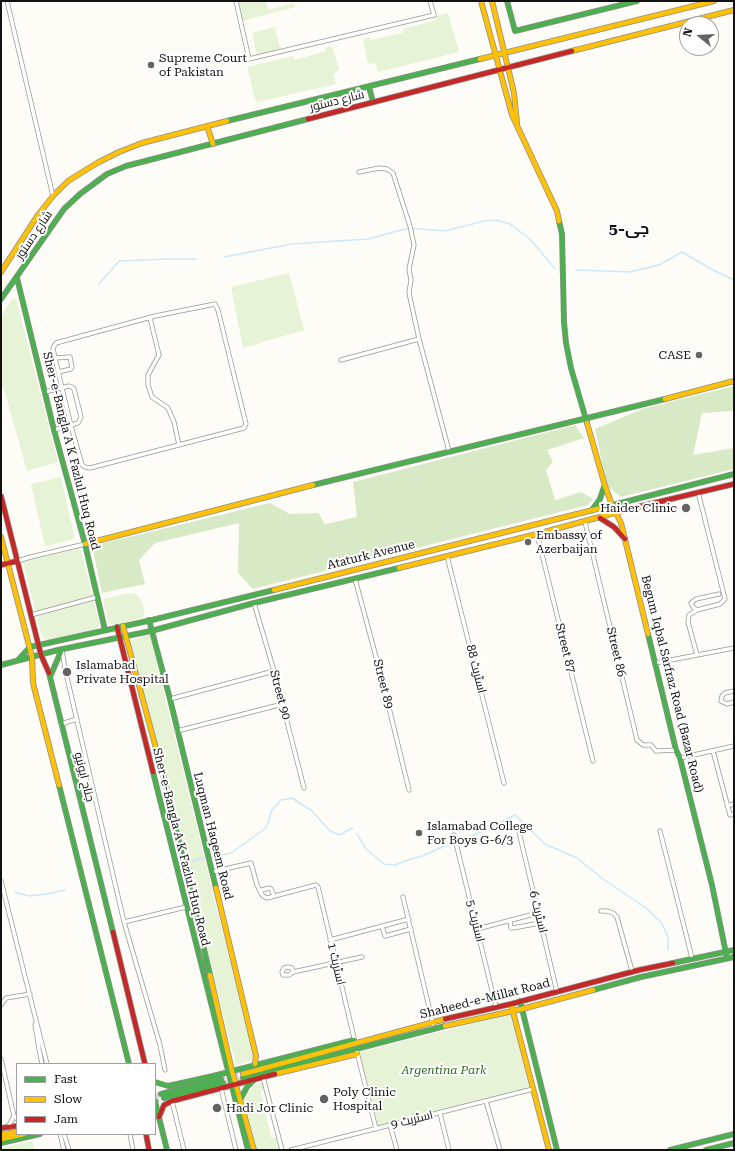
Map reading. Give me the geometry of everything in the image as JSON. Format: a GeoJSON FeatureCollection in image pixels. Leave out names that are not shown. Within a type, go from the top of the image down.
{"type":"FeatureCollection","features":[{"type":"Feature","properties":{"kind":"street"},"geometry":{"type":"LineString","coordinates":[[7,1],[53,196]]}},
{"type":"Feature","properties":{"kind":"street"},"geometry":{"type":"LineString","coordinates":[[236,1],[249,59],[434,15],[430,1]]}},
{"type":"Feature","properties":{"kind":"street","name":"Begum Iqbal Sarfraz Road (Bazar Road)"},"geometry":{"type":"LineString","coordinates":[[481,1],[494,56],[512,115],[548,190],[559,218],[563,254],[564,322],[571,368],[605,486],[621,523],[626,541],[676,750],[680,758],[727,958]]}},
{"type":"Feature","properties":{"kind":"street"},"geometry":{"type":"LineString","coordinates":[[492,1],[514,93],[517,125]]}},
{"type":"Feature","properties":{"kind":"street"},"geometry":{"type":"LineString","coordinates":[[507,1],[515,31],[616,3],[637,1]]}},
{"type":"Feature","properties":{"kind":"street","name":"شارع دستور"},"geometry":{"type":"LineString","coordinates":[[1,272],[38,215],[53,196],[68,181],[97,163],[142,143],[714,1]]}},
{"type":"Feature","properties":{"kind":"street","name":"شارع دستور"},"geometry":{"type":"LineString","coordinates":[[1,299],[64,209],[80,194],[107,174],[126,166],[507,67],[734,10]]}},
{"type":"Feature","properties":{"kind":"street"},"geometry":{"type":"LineString","coordinates":[[369,87],[373,102]]}},
{"type":"Feature","properties":{"kind":"street"},"geometry":{"type":"LineString","coordinates":[[207,126],[213,144]]}},
{"type":"Feature","properties":{"kind":"street"},"geometry":{"type":"LineString","coordinates":[[359,172],[379,168],[387,169],[393,173],[410,226],[414,249],[409,269],[411,280],[409,293],[419,339],[448,451]]}},
{"type":"Feature","properties":{"kind":"street","name":"Sher-e-Bangla A K Fazlul Huq Road"},"geometry":{"type":"LineString","coordinates":[[17,278],[54,430],[85,544],[105,630]]}},
{"type":"Feature","properties":{"kind":"street"},"geometry":{"type":"LineString","coordinates":[[1,302],[4,294]]}},
{"type":"Feature","properties":{"kind":"street"},"geometry":{"type":"LineString","coordinates":[[215,304],[218,310],[246,424],[244,428],[90,468],[85,467],[82,465],[71,426],[55,358],[53,349],[56,343],[150,318],[215,304]]}},
{"type":"Feature","properties":{"kind":"street"},"geometry":{"type":"LineString","coordinates":[[150,318],[158,355],[148,374],[148,385],[152,397],[168,408],[174,422],[179,445]]}},
{"type":"Feature","properties":{"kind":"street"},"geometry":{"type":"LineString","coordinates":[[341,360],[419,339]]}},
{"type":"Feature","properties":{"kind":"street"},"geometry":{"type":"LineString","coordinates":[[55,358],[70,356],[71,369],[58,372]]}},
{"type":"Feature","properties":{"kind":"street"},"geometry":{"type":"LineString","coordinates":[[1,565],[448,451],[585,419],[734,381]]}},
{"type":"Feature","properties":{"kind":"street"},"geometry":{"type":"LineString","coordinates":[[45,392],[69,386],[74,389],[81,417],[78,423],[54,430]]}},
{"type":"Feature","properties":{"kind":"street","name":"Ataturk Avenue"},"geometry":{"type":"LineString","coordinates":[[30,648],[372,565],[734,474]]}},
{"type":"Feature","properties":{"kind":"street","name":"Ataturk Avenue"},"geometry":{"type":"LineString","coordinates":[[1,665],[62,649],[151,631],[254,603],[585,522],[616,512],[734,484]]}},
{"type":"Feature","properties":{"kind":"street"},"geometry":{"type":"LineString","coordinates":[[592,510],[600,499],[605,486]]}},
{"type":"Feature","properties":{"kind":"street"},"geometry":{"type":"LineString","coordinates":[[698,492],[725,599],[720,604],[697,610],[689,616],[688,622],[698,655]]}},
{"type":"Feature","properties":{"kind":"street","name":"جناح ایونیو"},"geometry":{"type":"LineString","coordinates":[[1,496],[41,654],[50,677],[60,724],[146,1063]]}},
{"type":"Feature","properties":{"kind":"street"},"geometry":{"type":"LineString","coordinates":[[600,518],[614,527],[626,541]]}},
{"type":"Feature","properties":{"kind":"street","name":"Street 86"},"geometry":{"type":"LineString","coordinates":[[585,522],[637,740],[643,745],[651,745],[656,751],[676,750]]}},
{"type":"Feature","properties":{"kind":"street","name":"Street 87"},"geometry":{"type":"LineString","coordinates":[[537,534],[592,761]]}},
{"type":"Feature","properties":{"kind":"street"},"geometry":{"type":"LineString","coordinates":[[1,537],[30,648],[34,683],[129,1063]]}},
{"type":"Feature","properties":{"kind":"street","name":"اسٹریٹ 88"},"geometry":{"type":"LineString","coordinates":[[448,556],[504,783]]}},
{"type":"Feature","properties":{"kind":"street"},"geometry":{"type":"LineString","coordinates":[[372,565],[374,574]]}},
{"type":"Feature","properties":{"kind":"street","name":"Street 89"},"geometry":{"type":"LineString","coordinates":[[355,579],[382,679],[409,790]]}},
{"type":"Feature","properties":{"kind":"street"},"geometry":{"type":"LineString","coordinates":[[697,610],[691,603],[696,599],[719,594]]}},
{"type":"Feature","properties":{"kind":"street"},"geometry":{"type":"LineString","coordinates":[[31,615],[97,597]]}},
{"type":"Feature","properties":{"kind":"street","name":"Street 90"},"geometry":{"type":"LineString","coordinates":[[254,603],[283,704],[304,788]]}},
{"type":"Feature","properties":{"kind":"street","name":"Luqman Haqeem Road"},"geometry":{"type":"LineString","coordinates":[[149,620],[170,699],[256,1056],[255,1064]]}},
{"type":"Feature","properties":{"kind":"street","name":"Sher-e-Bangla A K Fazlul Huq Road"},"geometry":{"type":"LineString","coordinates":[[123,626],[166,787],[230,1071]]}},
{"type":"Feature","properties":{"kind":"street","name":"Sher-e-Bangla A K Fazlul Huq Road"},"geometry":{"type":"LineString","coordinates":[[117,627],[186,907],[230,1071]]}},
{"type":"Feature","properties":{"kind":"street"},"geometry":{"type":"LineString","coordinates":[[17,661],[30,648]]}},
{"type":"Feature","properties":{"kind":"street"},"geometry":{"type":"LineString","coordinates":[[656,663],[734,648]]}},
{"type":"Feature","properties":{"kind":"street"},"geometry":{"type":"LineString","coordinates":[[50,677],[62,649]]}},
{"type":"Feature","properties":{"kind":"street"},"geometry":{"type":"LineString","coordinates":[[62,649],[65,669],[124,922],[160,1045],[165,1070]]}},
{"type":"Feature","properties":{"kind":"street"},"geometry":{"type":"LineString","coordinates":[[170,699],[274,671]]}},
{"type":"Feature","properties":{"kind":"street"},"geometry":{"type":"LineString","coordinates":[[734,691],[725,693],[722,696],[721,701],[727,704],[734,702]]}},
{"type":"Feature","properties":{"kind":"street"},"geometry":{"type":"LineString","coordinates":[[177,731],[283,704]]}},
{"type":"Feature","properties":{"kind":"street"},"geometry":{"type":"LineString","coordinates":[[60,724],[77,719]]}},
{"type":"Feature","properties":{"kind":"street"},"geometry":{"type":"LineString","coordinates":[[680,758],[734,746]]}},
{"type":"Feature","properties":{"kind":"street"},"geometry":{"type":"LineString","coordinates":[[713,751],[727,806],[730,815],[734,814]]}},
{"type":"Feature","properties":{"kind":"street"},"geometry":{"type":"LineString","coordinates":[[727,806],[734,804]]}},
{"type":"Feature","properties":{"kind":"street"},"geometry":{"type":"LineString","coordinates":[[660,831],[692,958]]}},
{"type":"Feature","properties":{"kind":"street","name":"اسٹریٹ 6"},"geometry":{"type":"LineString","coordinates":[[518,832],[557,992]]}},
{"type":"Feature","properties":{"kind":"street","name":"اسٹریٹ 5"},"geometry":{"type":"LineString","coordinates":[[454,835],[496,1007]]}},
{"type":"Feature","properties":{"kind":"street"},"geometry":{"type":"LineString","coordinates":[[212,872],[251,863],[257,885],[261,893],[263,896],[267,898],[274,896],[269,888],[262,890],[261,893]]}},
{"type":"Feature","properties":{"kind":"street"},"geometry":{"type":"LineString","coordinates":[[1,881],[3,897],[30,994],[47,1063]]}},
{"type":"Feature","properties":{"kind":"street","name":"اسٹریٹ 1"},"geometry":{"type":"LineString","coordinates":[[274,896],[317,886],[354,1041]]}},
{"type":"Feature","properties":{"kind":"street"},"geometry":{"type":"LineString","coordinates":[[403,897],[435,1028]]}},
{"type":"Feature","properties":{"kind":"street"},"geometry":{"type":"LineString","coordinates":[[124,922],[186,907]]}},
{"type":"Feature","properties":{"kind":"street"},"geometry":{"type":"LineString","coordinates":[[601,911],[613,913],[617,917],[632,972]]}},
{"type":"Feature","properties":{"kind":"street"},"geometry":{"type":"LineString","coordinates":[[477,929],[538,914]]}},
{"type":"Feature","properties":{"kind":"street"},"geometry":{"type":"LineString","coordinates":[[330,940],[409,919]]}},
{"type":"Feature","properties":{"kind":"street"},"geometry":{"type":"LineString","coordinates":[[510,921],[511,928],[540,923]]}},
{"type":"Feature","properties":{"kind":"street"},"geometry":{"type":"LineString","coordinates":[[382,926],[385,936],[411,929]]}},
{"type":"Feature","properties":{"kind":"street","name":"Shaheed-e-Millat Road"},"geometry":{"type":"LineString","coordinates":[[156,1082],[168,1086],[262,1062],[511,1004],[639,970],[734,950]]}},
{"type":"Feature","properties":{"kind":"street"},"geometry":{"type":"LineString","coordinates":[[293,972],[336,964],[362,957]]}},
{"type":"Feature","properties":{"kind":"street","name":"Shaheed-e-Millat Road"},"geometry":{"type":"LineString","coordinates":[[222,1083],[233,1084],[254,1080],[435,1028],[522,1009],[641,977],[734,957]]}},
{"type":"Feature","properties":{"kind":"street"},"geometry":{"type":"LineString","coordinates":[[639,970],[641,977]]}},
{"type":"Feature","properties":{"kind":"street"},"geometry":{"type":"LineString","coordinates":[[1,1005],[6,998],[30,994]]}},
{"type":"Feature","properties":{"kind":"street"},"geometry":{"type":"LineString","coordinates":[[520,1001],[557,1150]]}},
{"type":"Feature","properties":{"kind":"street"},"geometry":{"type":"LineString","coordinates":[[511,1004],[549,1150]]}},
{"type":"Feature","properties":{"kind":"street"},"geometry":{"type":"LineString","coordinates":[[35,1013],[36,1031],[42,1063]]}},
{"type":"Feature","properties":{"kind":"street","name":"Shaheed-e-Millat Road"},"geometry":{"type":"LineString","coordinates":[[354,1041],[243,1076],[357,1051]]}},
{"type":"Feature","properties":{"kind":"street"},"geometry":{"type":"LineString","coordinates":[[523,1050],[532,1048]]}},
{"type":"Feature","properties":{"kind":"street"},"geometry":{"type":"LineString","coordinates":[[357,1051],[376,1129]]}},
{"type":"Feature","properties":{"kind":"street"},"geometry":{"type":"LineString","coordinates":[[256,1056],[262,1062]]}},
{"type":"Feature","properties":{"kind":"street"},"geometry":{"type":"LineString","coordinates":[[1,1059],[16,1117],[8,1127]]}},
{"type":"Feature","properties":{"kind":"street"},"geometry":{"type":"LineString","coordinates":[[230,1071],[248,1150]]}},
{"type":"Feature","properties":{"kind":"street"},"geometry":{"type":"LineString","coordinates":[[263,1077],[282,1150]]}},
{"type":"Feature","properties":{"kind":"street"},"geometry":{"type":"LineString","coordinates":[[240,1100],[247,1087],[254,1080]]}},
{"type":"Feature","properties":{"kind":"street"},"geometry":{"type":"LineString","coordinates":[[162,1096],[222,1083]]}},
{"type":"Feature","properties":{"kind":"street"},"geometry":{"type":"LineString","coordinates":[[159,1117],[164,1105],[222,1083]]}},
{"type":"Feature","properties":{"kind":"street"},"geometry":{"type":"LineString","coordinates":[[222,1083],[236,1150]]}},
{"type":"Feature","properties":{"kind":"street"},"geometry":{"type":"LineString","coordinates":[[233,1084],[240,1100],[254,1150]]}},
{"type":"Feature","properties":{"kind":"street","name":"اسٹریٹ 9"},"geometry":{"type":"LineString","coordinates":[[291,1150],[533,1089]]}},
{"type":"Feature","properties":{"kind":"street"},"geometry":{"type":"LineString","coordinates":[[172,1101],[184,1150]]}},
{"type":"Feature","properties":{"kind":"street"},"geometry":{"type":"LineString","coordinates":[[486,1101],[500,1150]]}},
{"type":"Feature","properties":{"kind":"street"},"geometry":{"type":"LineString","coordinates":[[156,1105],[167,1150]]}},
{"type":"Feature","properties":{"kind":"street"},"geometry":{"type":"LineString","coordinates":[[440,1113],[449,1150]]}},
{"type":"Feature","properties":{"kind":"street"},"geometry":{"type":"LineString","coordinates":[[390,1125],[397,1150]]}},
{"type":"Feature","properties":{"kind":"street"},"geometry":{"type":"LineString","coordinates":[[1,1128],[16,1126]]}},
{"type":"Feature","properties":{"kind":"street"},"geometry":{"type":"LineString","coordinates":[[1,1134],[16,1132]]}},
{"type":"Feature","properties":{"kind":"street"},"geometry":{"type":"LineString","coordinates":[[670,1150],[734,1134]]}},
{"type":"Feature","properties":{"kind":"street"},"geometry":{"type":"LineString","coordinates":[[1,1139],[19,1135]]}},
{"type":"Feature","properties":{"kind":"street"},"geometry":{"type":"LineString","coordinates":[[1,1143],[36,1135]]}},
{"type":"Feature","properties":{"kind":"street"},"geometry":{"type":"LineString","coordinates":[[60,1135],[64,1150]]}},
{"type":"Feature","properties":{"kind":"street"},"geometry":{"type":"LineString","coordinates":[[64,1135],[68,1150]]}},
{"type":"Feature","properties":{"kind":"street"},"geometry":{"type":"LineString","coordinates":[[130,1135],[133,1150]]}},
{"type":"Feature","properties":{"kind":"street"},"geometry":{"type":"LineString","coordinates":[[146,1135],[149,1150]]}},
{"type":"Feature","properties":{"kind":"street"},"geometry":{"type":"LineString","coordinates":[[708,1150],[734,1143]]}},
{"type":"Feature","properties":{"kind":"green space"},"geometry":{"type":"Polygon","coordinates":[[[237,1],[266,1],[268,10],[294,3],[295,7],[242,21],[237,1]]]}},
{"type":"Feature","properties":{"kind":"green space"},"geometry":{"type":"Polygon","coordinates":[[[448,13],[459,52],[378,72],[375,63],[368,64],[363,39],[369,37],[371,40],[402,33],[404,29],[435,20],[435,16],[448,13]]]}},
{"type":"Feature","properties":{"kind":"green space"},"geometry":{"type":"Polygon","coordinates":[[[279,26],[275,29],[282,50],[257,56],[252,33],[279,26]]]}},
{"type":"Feature","properties":{"kind":"green space"},"geometry":{"type":"Polygon","coordinates":[[[332,46],[339,70],[333,74],[336,84],[257,102],[247,67],[293,56],[295,60],[326,51],[325,48],[332,46]]]}},
{"type":"Feature","properties":{"kind":"green space"},"geometry":{"type":"Polygon","coordinates":[[[289,273],[304,330],[243,348],[231,287],[289,273]]]}},
{"type":"Feature","properties":{"kind":"green space"},"geometry":{"type":"Polygon","coordinates":[[[16,298],[58,462],[27,471],[4,389],[1,389],[1,317],[11,300],[16,298]]]}},
{"type":"Feature","properties":{"kind":"green space"},"geometry":{"type":"Polygon","coordinates":[[[734,386],[734,411],[702,413],[693,455],[734,448],[734,469],[621,497],[607,486],[595,429],[642,409],[734,386]]]}},
{"type":"Feature","properties":{"kind":"green space"},"geometry":{"type":"Polygon","coordinates":[[[575,425],[584,438],[547,450],[553,462],[546,470],[555,500],[581,492],[593,499],[588,505],[253,589],[238,573],[239,523],[155,543],[139,560],[145,584],[102,593],[92,546],[270,503],[290,514],[318,513],[325,524],[357,517],[353,482],[575,425]]]}},
{"type":"Feature","properties":{"kind":"green space"},"geometry":{"type":"Polygon","coordinates":[[[61,477],[75,539],[45,546],[31,484],[61,477]]]}},
{"type":"Feature","properties":{"kind":"green space"},"geometry":{"type":"Polygon","coordinates":[[[79,548],[81,550],[100,625],[94,630],[50,641],[44,638],[41,632],[23,562],[79,548]]]}},
{"type":"Feature","properties":{"kind":"green space"},"geometry":{"type":"Polygon","coordinates":[[[129,593],[139,596],[143,605],[145,617],[119,624],[108,623],[103,599],[129,593]]]}},
{"type":"Feature","properties":{"kind":"green space"},"geometry":{"type":"Polygon","coordinates":[[[150,635],[254,1060],[236,1065],[127,641],[150,635]]]}},
{"type":"Feature","properties":{"kind":"green space","name":"Argentina Park"},"geometry":{"type":"Polygon","coordinates":[[[511,1014],[529,1088],[378,1126],[359,1052],[511,1014]]]}},
{"type":"Feature","properties":{"kind":"green space"},"geometry":{"type":"Polygon","coordinates":[[[263,1082],[264,1090],[261,1091],[271,1137],[277,1138],[280,1150],[257,1150],[244,1102],[253,1086],[263,1082]]]}},
{"type":"Feature","properties":{"kind":"green space"},"geometry":{"type":"Polygon","coordinates":[[[32,1141],[34,1150],[1,1150],[1,1148],[32,1141]]]}},
{"type":"Feature","properties":{"kind":"waterway"},"geometry":{"type":"LineString","coordinates":[[224,257],[292,244],[368,239],[409,228],[445,231],[484,221],[496,220],[510,224],[530,239],[555,269]]}},
{"type":"Feature","properties":{"kind":"waterway"},"geometry":{"type":"LineString","coordinates":[[576,270],[629,272],[659,265],[682,252],[711,269],[734,280]]}},
{"type":"Feature","properties":{"kind":"waterway"},"geometry":{"type":"LineString","coordinates":[[99,284],[119,261],[196,259]]}},
{"type":"Feature","properties":{"kind":"waterway"},"geometry":{"type":"LineString","coordinates":[[212,857],[231,853],[266,828],[272,810],[281,800],[292,798],[312,811],[330,831],[340,835],[352,828],[353,829]]}},
{"type":"Feature","properties":{"kind":"waterway"},"geometry":{"type":"LineString","coordinates":[[462,841],[515,815],[545,844],[577,858],[603,879],[646,908],[661,922],[668,937],[668,950]]}},
{"type":"Feature","properties":{"kind":"waterway"},"geometry":{"type":"LineString","coordinates":[[357,834],[366,849],[384,864],[395,865],[422,856],[452,843]]}},
{"type":"Feature","properties":{"kind":"waterway"},"geometry":{"type":"LineString","coordinates":[[193,861],[205,858]]}},
{"type":"Feature","properties":{"kind":"waterway"},"geometry":{"type":"LineString","coordinates":[[15,892],[29,896],[65,890]]}},
{"type":"Feature","properties":{"kind":"tunnel"},"geometry":{"type":"LineString","coordinates":[[221,1079],[243,1074]]}},
{"type":"Feature","properties":{"kind":"tunnel"},"geometry":{"type":"LineString","coordinates":[[223,1083],[243,1078]]}},
{"type":"Feature","properties":{"kind":"tunnel"},"geometry":{"type":"LineString","coordinates":[[156,1096],[161,1094]]}},
{"type":"Feature","properties":{"kind":"tunnel"},"geometry":{"type":"LineString","coordinates":[[156,1101],[164,1098]]}},
{"type":"Feature","properties":{"kind":"traffic: fast"},"geometry":{"type":"LineString","coordinates":[[507,1],[515,31],[637,1]]}},
{"type":"Feature","properties":{"kind":"traffic: fast"},"geometry":{"type":"LineString","coordinates":[[227,121],[480,59]]}},
{"type":"Feature","properties":{"kind":"traffic: fast"},"geometry":{"type":"LineString","coordinates":[[369,87],[373,102]]}},
{"type":"Feature","properties":{"kind":"traffic: fast"},"geometry":{"type":"LineString","coordinates":[[1,299],[64,209],[80,194],[107,174],[126,166],[308,119]]}},
{"type":"Feature","properties":{"kind":"traffic: fast"},"geometry":{"type":"LineString","coordinates":[[559,221],[562,234],[564,322],[566,343],[571,368],[587,423]]}},
{"type":"Feature","properties":{"kind":"traffic: fast"},"geometry":{"type":"LineString","coordinates":[[17,278],[54,430],[85,544],[105,630]]}},
{"type":"Feature","properties":{"kind":"traffic: fast"},"geometry":{"type":"LineString","coordinates":[[313,485],[665,399]]}},
{"type":"Feature","properties":{"kind":"traffic: fast"},"geometry":{"type":"LineString","coordinates":[[605,507],[734,474]]}},
{"type":"Feature","properties":{"kind":"traffic: fast"},"geometry":{"type":"LineString","coordinates":[[592,510],[600,499],[604,487]]}},
{"type":"Feature","properties":{"kind":"traffic: fast"},"geometry":{"type":"LineString","coordinates":[[1,665],[58,650],[151,631],[254,603],[399,568]]}},
{"type":"Feature","properties":{"kind":"traffic: fast"},"geometry":{"type":"LineString","coordinates":[[18,660],[30,647],[152,620],[274,590]]}},
{"type":"Feature","properties":{"kind":"traffic: fast"},"geometry":{"type":"LineString","coordinates":[[149,620],[170,699],[216,888]]}},
{"type":"Feature","properties":{"kind":"traffic: fast"},"geometry":{"type":"LineString","coordinates":[[648,634],[676,750],[680,758],[712,885],[727,958]]}},
{"type":"Feature","properties":{"kind":"traffic: fast"},"geometry":{"type":"LineString","coordinates":[[50,677],[62,649]]}},
{"type":"Feature","properties":{"kind":"traffic: fast"},"geometry":{"type":"LineString","coordinates":[[49,673],[113,932]]}},
{"type":"Feature","properties":{"kind":"traffic: fast"},"geometry":{"type":"LineString","coordinates":[[153,772],[248,1150]]}},
{"type":"Feature","properties":{"kind":"traffic: fast"},"geometry":{"type":"LineString","coordinates":[[164,778],[210,975]]}},
{"type":"Feature","properties":{"kind":"traffic: fast"},"geometry":{"type":"LineString","coordinates":[[59,785],[129,1063]]}},
{"type":"Feature","properties":{"kind":"traffic: fast"},"geometry":{"type":"LineString","coordinates":[[673,963],[734,950]]}},
{"type":"Feature","properties":{"kind":"traffic: fast"},"geometry":{"type":"LineString","coordinates":[[593,990],[641,977],[734,957]]}},
{"type":"Feature","properties":{"kind":"traffic: fast"},"geometry":{"type":"LineString","coordinates":[[520,1001],[557,1150]]}},
{"type":"Feature","properties":{"kind":"traffic: fast"},"geometry":{"type":"LineString","coordinates":[[243,1078],[445,1026]]}},
{"type":"Feature","properties":{"kind":"traffic: fast"},"geometry":{"type":"LineString","coordinates":[[156,1082],[168,1086],[354,1040]]}},
{"type":"Feature","properties":{"kind":"traffic: fast"},"geometry":{"type":"LineString","coordinates":[[161,1094],[221,1079]]}},
{"type":"Feature","properties":{"kind":"traffic: fast"},"geometry":{"type":"LineString","coordinates":[[240,1100],[247,1087],[254,1080]]}},
{"type":"Feature","properties":{"kind":"traffic: fast"},"geometry":{"type":"LineString","coordinates":[[164,1098],[223,1083]]}},
{"type":"Feature","properties":{"kind":"traffic: fast"},"geometry":{"type":"LineString","coordinates":[[156,1105],[167,1150]]}},
{"type":"Feature","properties":{"kind":"traffic: fast"},"geometry":{"type":"LineString","coordinates":[[670,1150],[734,1134]]}},
{"type":"Feature","properties":{"kind":"traffic: fast"},"geometry":{"type":"LineString","coordinates":[[1,1143],[36,1135]]}},
{"type":"Feature","properties":{"kind":"traffic: fast"},"geometry":{"type":"LineString","coordinates":[[706,1150],[734,1143]]}},
{"type":"Feature","properties":{"kind":"traffic: slow"},"geometry":{"type":"LineString","coordinates":[[481,1],[512,115],[557,211],[559,221]]}},
{"type":"Feature","properties":{"kind":"traffic: slow"},"geometry":{"type":"LineString","coordinates":[[492,1],[514,93],[517,123]]}},
{"type":"Feature","properties":{"kind":"traffic: slow"},"geometry":{"type":"LineString","coordinates":[[480,59],[714,1]]}},
{"type":"Feature","properties":{"kind":"traffic: slow"},"geometry":{"type":"LineString","coordinates":[[572,51],[734,10]]}},
{"type":"Feature","properties":{"kind":"traffic: slow"},"geometry":{"type":"LineString","coordinates":[[1,272],[38,215],[53,196],[68,181],[97,163],[142,143],[227,121]]}},
{"type":"Feature","properties":{"kind":"traffic: slow"},"geometry":{"type":"LineString","coordinates":[[207,126],[213,144]]}},
{"type":"Feature","properties":{"kind":"traffic: slow"},"geometry":{"type":"LineString","coordinates":[[665,399],[734,381]]}},
{"type":"Feature","properties":{"kind":"traffic: slow"},"geometry":{"type":"LineString","coordinates":[[587,423],[605,486],[621,523],[648,634]]}},
{"type":"Feature","properties":{"kind":"traffic: slow"},"geometry":{"type":"LineString","coordinates":[[85,544],[313,485]]}},
{"type":"Feature","properties":{"kind":"traffic: slow"},"geometry":{"type":"LineString","coordinates":[[274,590],[605,507]]}},
{"type":"Feature","properties":{"kind":"traffic: slow"},"geometry":{"type":"LineString","coordinates":[[399,568],[537,534],[629,509]]}},
{"type":"Feature","properties":{"kind":"traffic: slow"},"geometry":{"type":"LineString","coordinates":[[1,537],[32,657],[33,683],[59,785]]}},
{"type":"Feature","properties":{"kind":"traffic: slow"},"geometry":{"type":"LineString","coordinates":[[123,626],[164,778]]}},
{"type":"Feature","properties":{"kind":"traffic: slow"},"geometry":{"type":"LineString","coordinates":[[216,888],[256,1056],[255,1064]]}},
{"type":"Feature","properties":{"kind":"traffic: slow"},"geometry":{"type":"LineString","coordinates":[[210,975],[232,1071],[254,1150]]}},
{"type":"Feature","properties":{"kind":"traffic: slow"},"geometry":{"type":"LineString","coordinates":[[445,1026],[522,1009],[593,990]]}},
{"type":"Feature","properties":{"kind":"traffic: slow"},"geometry":{"type":"LineString","coordinates":[[511,1004],[549,1150]]}},
{"type":"Feature","properties":{"kind":"traffic: slow"},"geometry":{"type":"LineString","coordinates":[[243,1074],[445,1019]]}},
{"type":"Feature","properties":{"kind":"traffic: slow"},"geometry":{"type":"LineString","coordinates":[[275,1074],[357,1054]]}},
{"type":"Feature","properties":{"kind":"traffic: slow"},"geometry":{"type":"LineString","coordinates":[[1,1134],[16,1132]]}},
{"type":"Feature","properties":{"kind":"traffic: slow"},"geometry":{"type":"LineString","coordinates":[[1,1139],[19,1135]]}},
{"type":"Feature","properties":{"kind":"traffic: jam"},"geometry":{"type":"LineString","coordinates":[[308,119],[572,51]]}},
{"type":"Feature","properties":{"kind":"traffic: jam"},"geometry":{"type":"LineString","coordinates":[[629,509],[734,484]]}},
{"type":"Feature","properties":{"kind":"traffic: jam"},"geometry":{"type":"LineString","coordinates":[[1,496],[41,655],[49,673]]}},
{"type":"Feature","properties":{"kind":"traffic: jam"},"geometry":{"type":"LineString","coordinates":[[600,518],[614,527],[625,539]]}},
{"type":"Feature","properties":{"kind":"traffic: jam"},"geometry":{"type":"LineString","coordinates":[[1,565],[17,561]]}},
{"type":"Feature","properties":{"kind":"traffic: jam"},"geometry":{"type":"LineString","coordinates":[[117,627],[153,772]]}},
{"type":"Feature","properties":{"kind":"traffic: jam"},"geometry":{"type":"LineString","coordinates":[[113,932],[145,1063]]}},
{"type":"Feature","properties":{"kind":"traffic: jam"},"geometry":{"type":"LineString","coordinates":[[445,1019],[511,1004],[639,970],[673,963]]}},
{"type":"Feature","properties":{"kind":"traffic: jam"},"geometry":{"type":"LineString","coordinates":[[159,1117],[164,1105],[172,1101],[275,1074]]}},
{"type":"Feature","properties":{"kind":"traffic: jam"},"geometry":{"type":"LineString","coordinates":[[1,1128],[16,1126]]}},
{"type":"Feature","properties":{"kind":"traffic: jam"},"geometry":{"type":"LineString","coordinates":[[146,1135],[149,1150]]}},
{"type":"Feature","properties":{"kind":"place","name":"Supreme Court of Pakistan"},"geometry":{"type":"Point","coordinates":[151,65]}},
{"type":"Feature","properties":{"kind":"place","name":"CASE"},"geometry":{"type":"Point","coordinates":[699,355]}},
{"type":"Feature","properties":{"kind":"place","name":"Haider Clinic"},"geometry":{"type":"Point","coordinates":[686,508]}},
{"type":"Feature","properties":{"kind":"place","name":"Embassy of Azerbaijan"},"geometry":{"type":"Point","coordinates":[528,542]}},
{"type":"Feature","properties":{"kind":"place","name":"Islamabad Private Hospital"},"geometry":{"type":"Point","coordinates":[67,672]}},
{"type":"Feature","properties":{"kind":"place","name":"Islamabad College For Boys G-6/3"},"geometry":{"type":"Point","coordinates":[419,833]}},
{"type":"Feature","properties":{"kind":"place","name":"Poly Clinic Hospital"},"geometry":{"type":"Point","coordinates":[324,1099]}},
{"type":"Feature","properties":{"kind":"place","name":"Hadi Jor Clinic"},"geometry":{"type":"Point","coordinates":[217,1108]}},
{"type":"Feature","properties":{"kind":"district","name":"جی-5"},"geometry":{"type":"Point","coordinates":[629,229]}}]}
